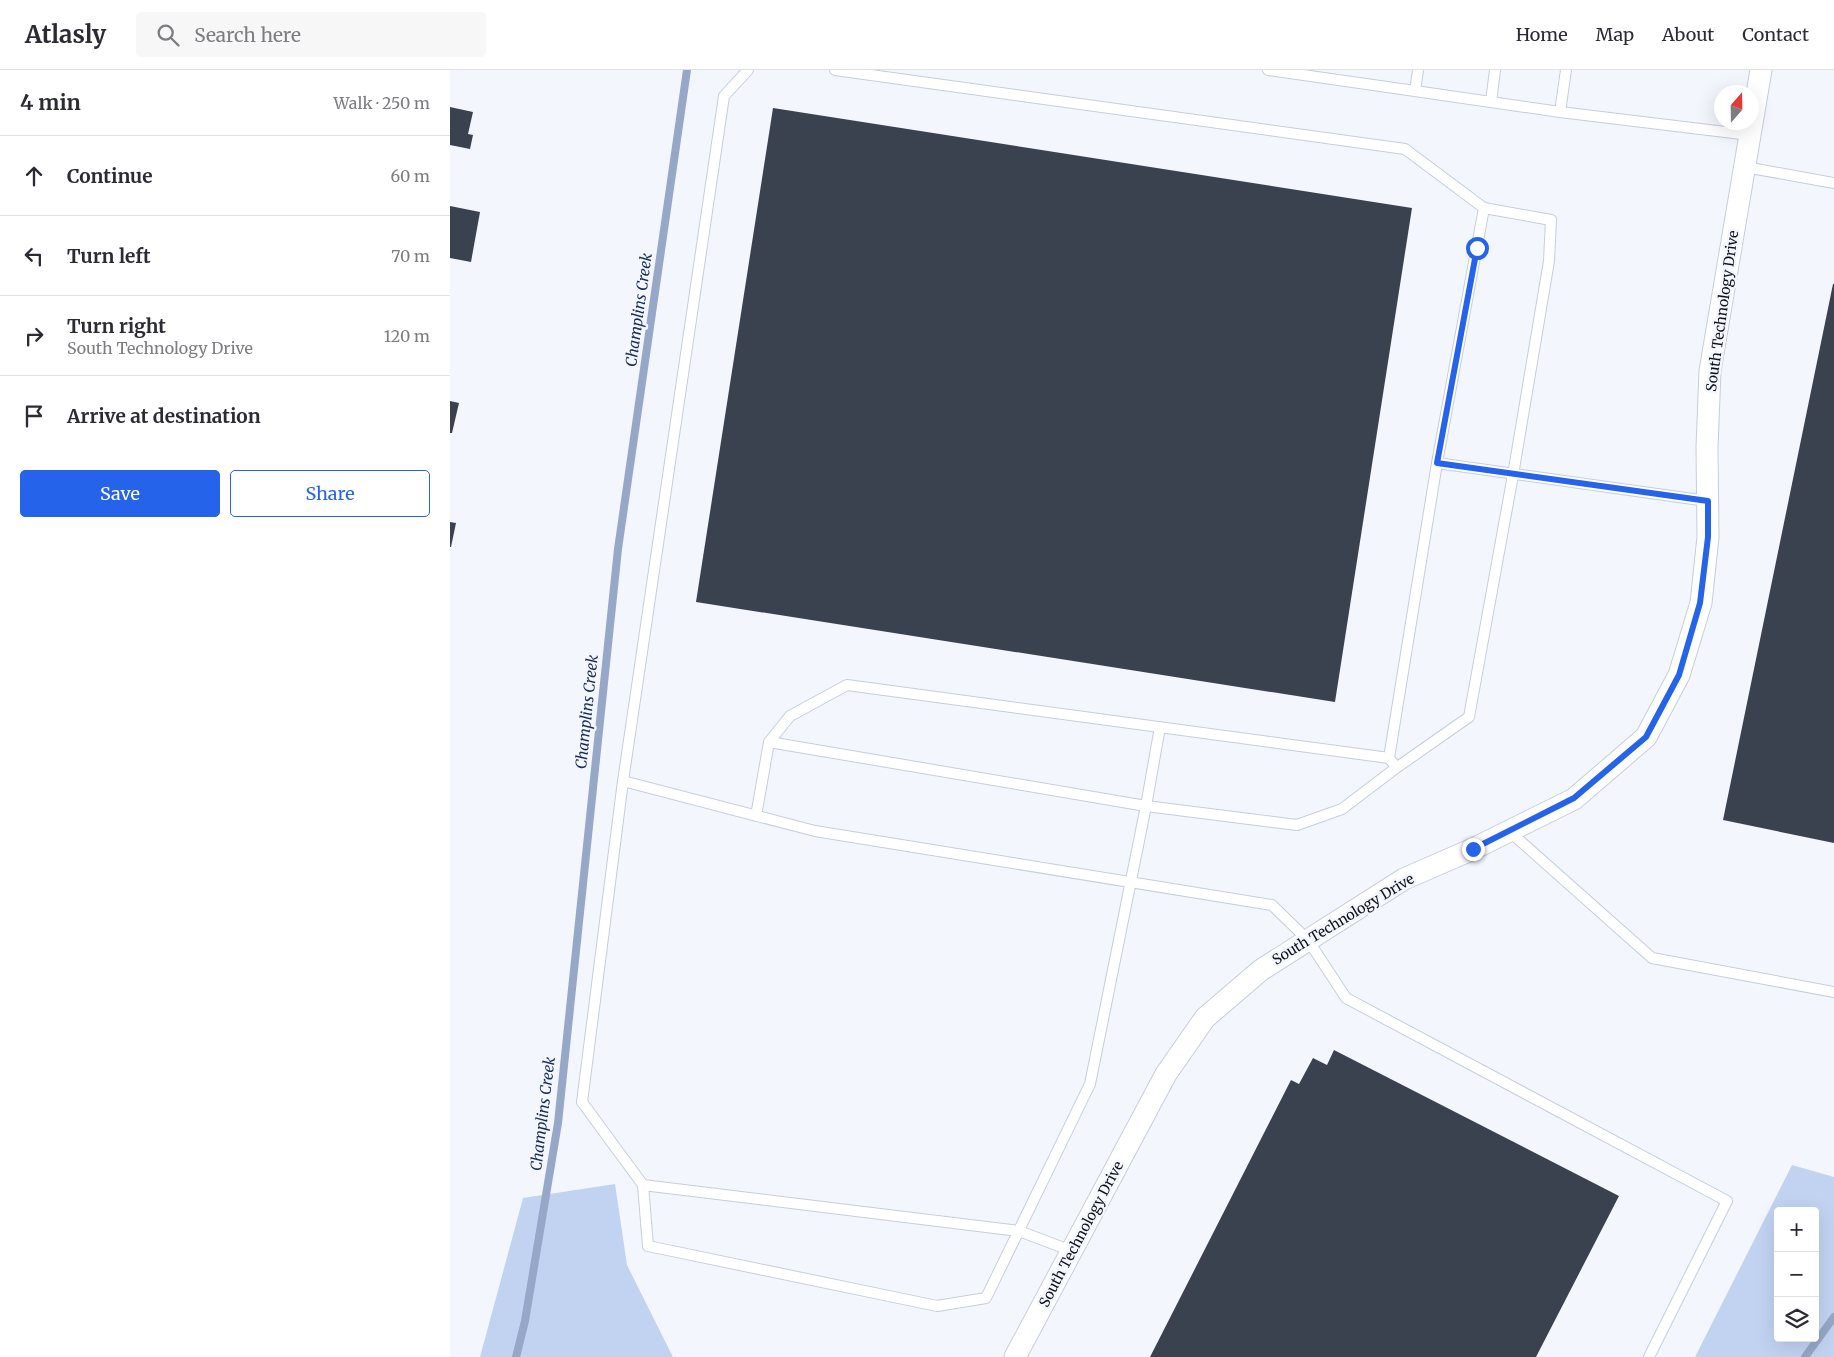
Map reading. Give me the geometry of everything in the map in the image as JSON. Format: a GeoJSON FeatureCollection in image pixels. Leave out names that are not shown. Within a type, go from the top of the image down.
{"type":"FeatureCollection","features":[{"type":"Feature","properties":{"kind":"street","name":"South Technology Drive"},"geometry":{"type":"LineString","coordinates":[[1016,1357],[1166,1074],[1205,1018],[1261,970],[1404,879],[1473,849],[1574,798],[1646,737],[1679,675],[1700,603],[1708,537],[1710,371],[1761,70]]}},
{"type":"Feature","properties":{"kind":"lane"},"geometry":{"type":"LineString","coordinates":[[748,70],[724,96],[624,781],[582,1102],[643,1186],[648,1246],[936,1306],[986,1298],[1090,1084],[1160,728]]}},
{"type":"Feature","properties":{"kind":"lane"},"geometry":{"type":"LineString","coordinates":[[769,742],[1146,806],[1297,824],[1342,809],[1468,717],[1514,475],[1549,261],[1550,220],[1484,208],[1405,149],[835,70]]}},
{"type":"Feature","properties":{"kind":"lane"},"geometry":{"type":"LineString","coordinates":[[1268,70],[1560,112],[1750,135]]}},
{"type":"Feature","properties":{"kind":"lane"},"geometry":{"type":"LineString","coordinates":[[1415,91],[1418,70]]}},
{"type":"Feature","properties":{"kind":"lane"},"geometry":{"type":"LineString","coordinates":[[1491,102],[1495,70]]}},
{"type":"Feature","properties":{"kind":"lane"},"geometry":{"type":"LineString","coordinates":[[1560,112],[1566,70]]}},
{"type":"Feature","properties":{"kind":"lane"},"geometry":{"type":"LineString","coordinates":[[1745,167],[1834,183]]}},
{"type":"Feature","properties":{"kind":"lane"},"geometry":{"type":"LineString","coordinates":[[1396,768],[1389,758],[1437,463],[1484,208]]}},
{"type":"Feature","properties":{"kind":"lane"},"geometry":{"type":"LineString","coordinates":[[1437,463],[1708,501]]}},
{"type":"Feature","properties":{"kind":"lane"},"geometry":{"type":"LineString","coordinates":[[756,816],[769,742],[790,716],[847,685],[1389,758]]}},
{"type":"Feature","properties":{"kind":"lane"},"geometry":{"type":"LineString","coordinates":[[624,781],[815,831],[1272,905],[1308,940],[1346,998],[1726,1201],[1649,1357]]}},
{"type":"Feature","properties":{"kind":"lane"},"geometry":{"type":"LineString","coordinates":[[1509,831],[1652,958],[1834,992]]}},
{"type":"Feature","properties":{"kind":"lane"},"geometry":{"type":"LineString","coordinates":[[643,1186],[1019,1231],[1072,1251]]}},
{"type":"Feature","properties":{"kind":"shaded area"},"geometry":{"type":"Polygon","coordinates":[[[1792,1165],[1834,1177],[1834,1357],[1695,1357],[1792,1165]]]}},
{"type":"Feature","properties":{"kind":"shaded area"},"geometry":{"type":"Polygon","coordinates":[[[615,1184],[627,1265],[673,1357],[480,1357],[523,1198],[615,1184]]]}},
{"type":"Feature","properties":{"kind":"building"},"geometry":{"type":"Polygon","coordinates":[[[450,107],[473,112],[468,134],[473,135],[470,149],[450,145],[450,107]]]}},
{"type":"Feature","properties":{"kind":"building"},"geometry":{"type":"Polygon","coordinates":[[[773,108],[1412,208],[1335,702],[696,602],[773,108]]]}},
{"type":"Feature","properties":{"kind":"building"},"geometry":{"type":"Polygon","coordinates":[[[450,206],[480,212],[471,262],[450,258],[450,206]]]}},
{"type":"Feature","properties":{"kind":"building"},"geometry":{"type":"Polygon","coordinates":[[[1834,284],[1834,843],[1723,820],[1834,284]]]}},
{"type":"Feature","properties":{"kind":"building"},"geometry":{"type":"Polygon","coordinates":[[[450,401],[459,403],[452,433],[450,433],[450,401]]]}},
{"type":"Feature","properties":{"kind":"building"},"geometry":{"type":"Polygon","coordinates":[[[450,522],[456,523],[451,547],[450,547],[450,522]]]}},
{"type":"Feature","properties":{"kind":"building"},"geometry":{"type":"Polygon","coordinates":[[[1334,1050],[1619,1196],[1536,1357],[1150,1357],[1291,1080],[1299,1084],[1313,1058],[1327,1065],[1334,1050]]]}},
{"type":"Feature","properties":{"kind":"waterway","name":"Champlins Creek"},"geometry":{"type":"LineString","coordinates":[[516,1357],[525,1321],[558,1123],[618,549],[687,70]]}},
{"type":"Feature","properties":{"kind":"waterway"},"geometry":{"type":"LineString","coordinates":[[1805,1357],[1834,1317]]}},
{"type":"Feature","properties":{"kind":"route"},"geometry":{"type":"LineString","coordinates":[[1473,849],[1574,798],[1646,737],[1679,675],[1700,603],[1708,537],[1708,501],[1437,463],[1477,248]]}}]}
